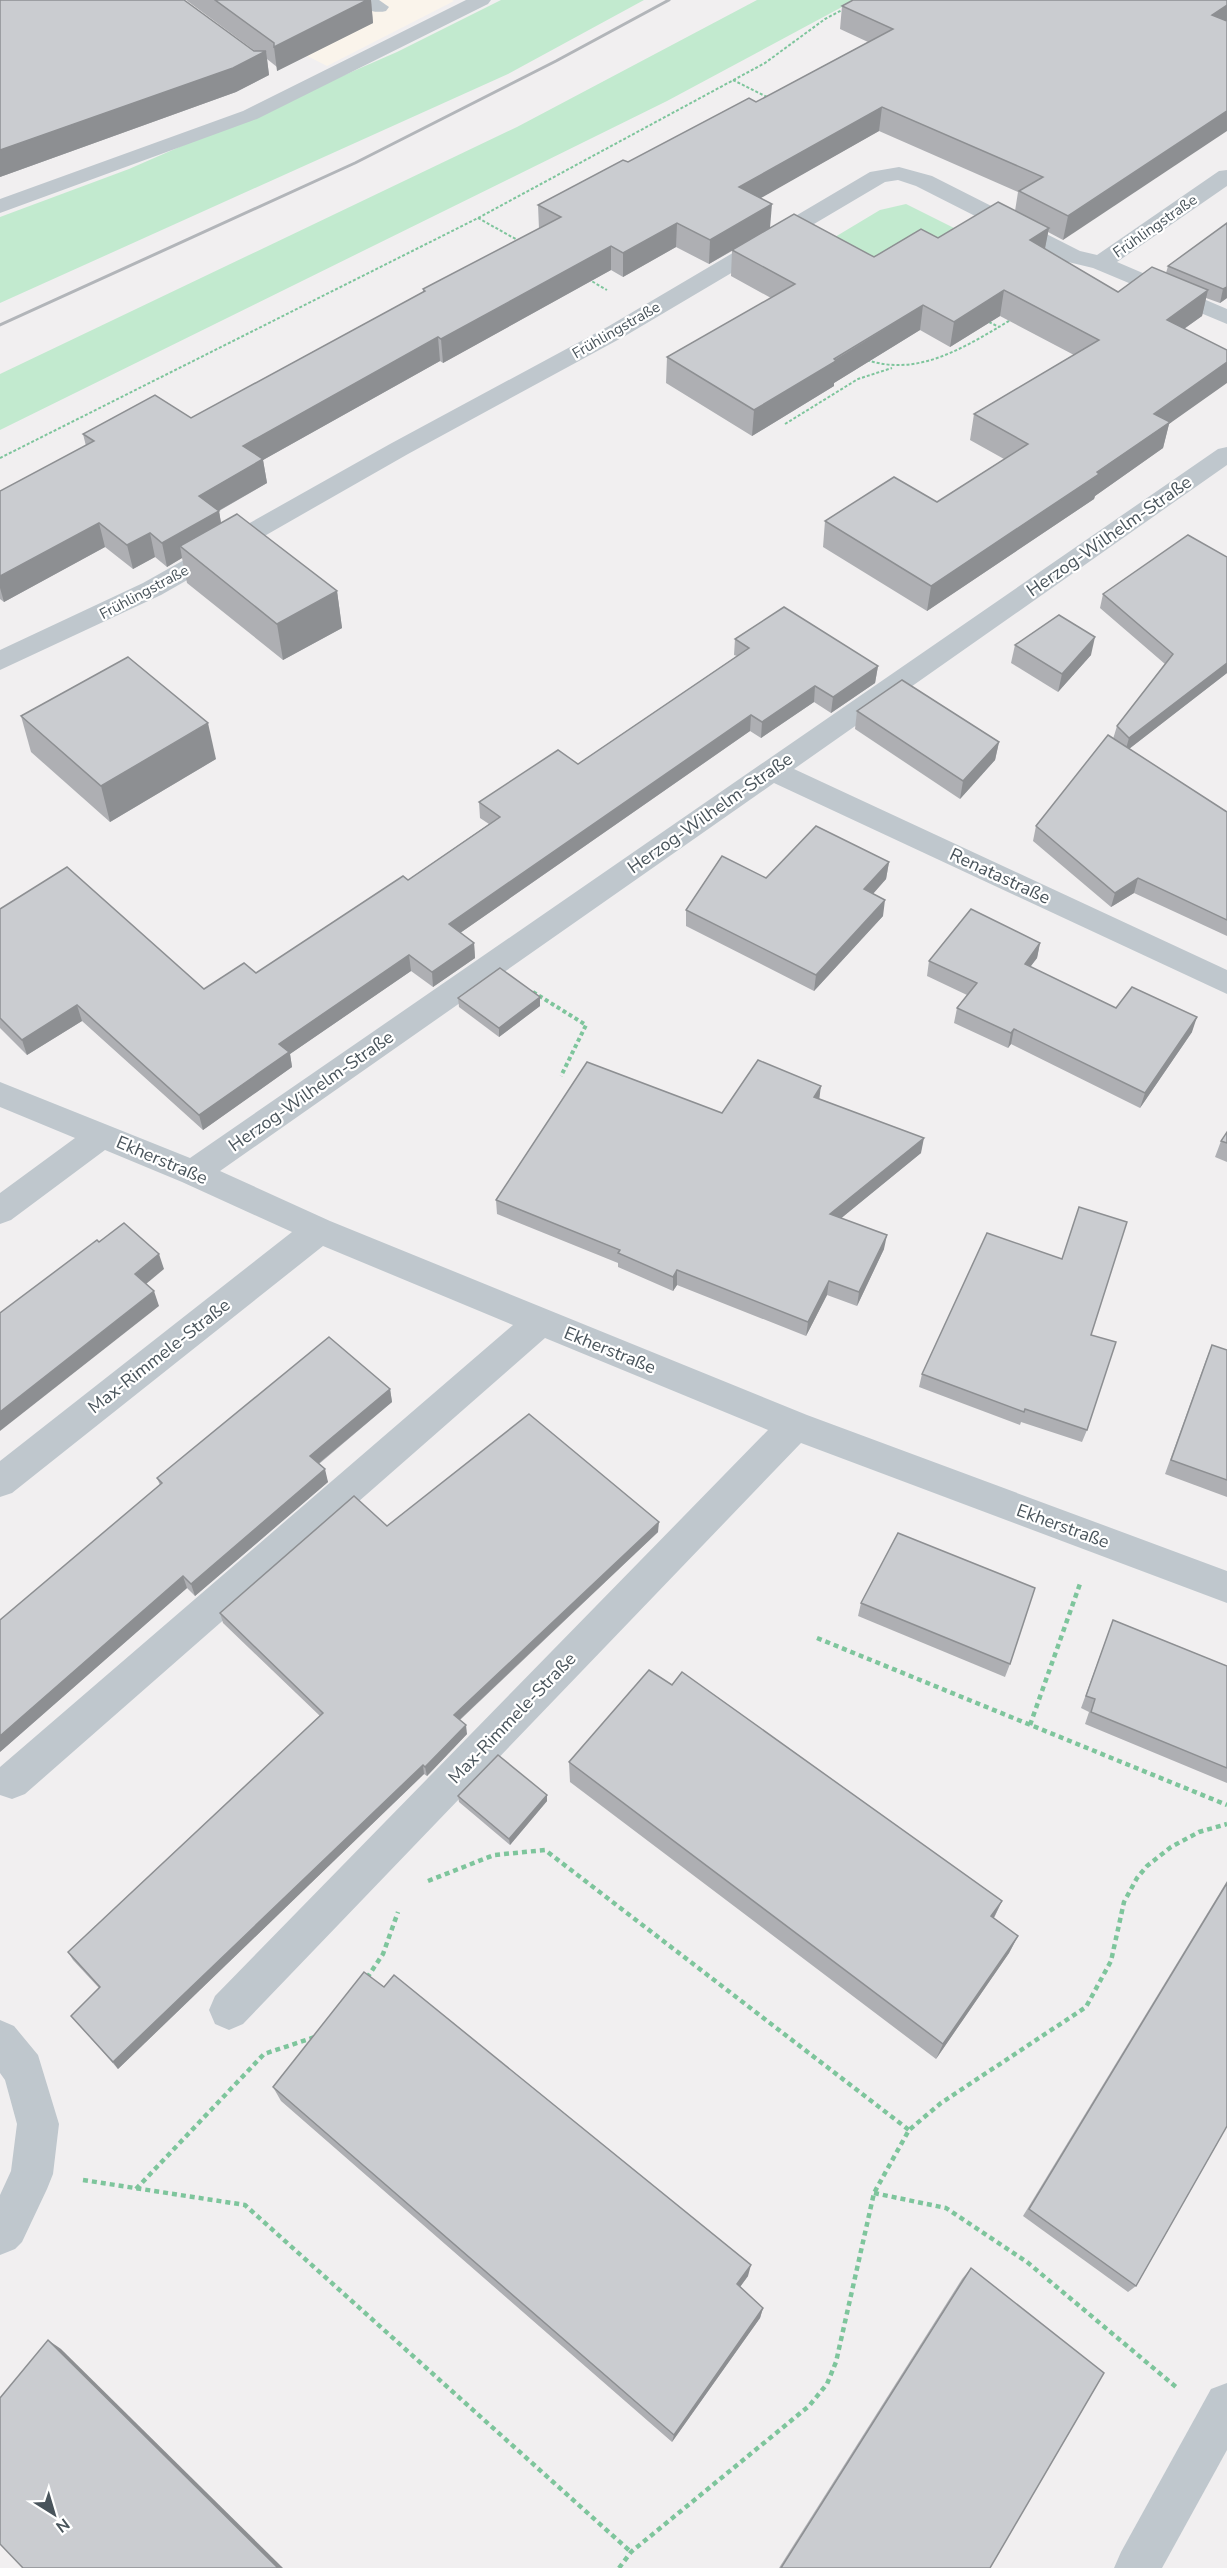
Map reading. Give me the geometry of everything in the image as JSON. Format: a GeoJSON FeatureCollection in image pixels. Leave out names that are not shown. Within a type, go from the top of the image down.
{"type":"FeatureCollection","features":[{"type":"Feature","properties":{"kind":"street"},"geometry":{"type":"LineString","coordinates":[[0,206],[250,115],[481,0]]}},
{"type":"Feature","properties":{"kind":"street","name":"Frühlingstraße"},"geometry":{"type":"LineString","coordinates":[[0,661],[152,589],[647,313],[878,177],[899,172],[924,181],[1072,256],[1101,263],[1227,176]]}},
{"type":"Feature","properties":{"kind":"street"},"geometry":{"type":"LineString","coordinates":[[1101,263],[1227,317]]}},
{"type":"Feature","properties":{"kind":"street","name":"Herzog-Wilhelm-Straße"},"geometry":{"type":"LineString","coordinates":[[194,1173],[1227,454]]}},
{"type":"Feature","properties":{"kind":"street","name":"Renatastraße"},"geometry":{"type":"LineString","coordinates":[[772,770],[1227,983]]}},
{"type":"Feature","properties":{"kind":"street","name":"Ekherstraße"},"geometry":{"type":"LineString","coordinates":[[0,1094],[194,1173],[319,1230],[795,1426],[1227,1587]]}},
{"type":"Feature","properties":{"kind":"street"},"geometry":{"type":"LineString","coordinates":[[0,1211],[102,1135]]}},
{"type":"Feature","properties":{"kind":"street","name":"Max-Rimmele-Straße"},"geometry":{"type":"LineString","coordinates":[[0,1482],[319,1230]]}},
{"type":"Feature","properties":{"kind":"street"},"geometry":{"type":"LineString","coordinates":[[12,1781],[540,1322]]}},
{"type":"Feature","properties":{"kind":"street","name":"Max-Rimmele-Straße"},"geometry":{"type":"LineString","coordinates":[[229,2010],[795,1426]]}},
{"type":"Feature","properties":{"kind":"street"},"geometry":{"type":"LineString","coordinates":[[0,2040],[23,2070],[38,2124],[32,2174],[7,2227],[0,2234]]}},
{"type":"Feature","properties":{"kind":"street"},"geometry":{"type":"LineString","coordinates":[[1137,2568],[1223,2414]]}},
{"type":"Feature","properties":{"kind":"path"},"geometry":{"type":"LineString","coordinates":[[0,458],[478,218],[765,63],[825,19],[851,5]]}},
{"type":"Feature","properties":{"kind":"path"},"geometry":{"type":"LineString","coordinates":[[732,80],[773,100]]}},
{"type":"Feature","properties":{"kind":"path"},"geometry":{"type":"LineString","coordinates":[[478,218],[528,246]]}},
{"type":"Feature","properties":{"kind":"path"},"geometry":{"type":"LineString","coordinates":[[587,279],[647,313]]}},
{"type":"Feature","properties":{"kind":"path"},"geometry":{"type":"LineString","coordinates":[[785,424],[858,379],[893,368],[922,363],[970,344],[1019,314]]}},
{"type":"Feature","properties":{"kind":"path"},"geometry":{"type":"LineString","coordinates":[[989,322],[999,327]]}},
{"type":"Feature","properties":{"kind":"path"},"geometry":{"type":"LineString","coordinates":[[861,357],[893,368]]}},
{"type":"Feature","properties":{"kind":"path"},"geometry":{"type":"LineString","coordinates":[[492,965],[586,1025],[561,1076]]}},
{"type":"Feature","properties":{"kind":"path"},"geometry":{"type":"LineString","coordinates":[[1030,1725],[1096,1538]]}},
{"type":"Feature","properties":{"kind":"path"},"geometry":{"type":"LineString","coordinates":[[817,1638],[1227,1805]]}},
{"type":"Feature","properties":{"kind":"path"},"geometry":{"type":"LineString","coordinates":[[619,2568],[631,2552],[809,2406],[827,2384],[836,2362],[874,2193],[909,2130],[941,2103],[1086,2007],[1102,1983],[1115,1947],[1128,1891],[1144,1869],[1167,1850],[1211,1827],[1227,1824]]}},
{"type":"Feature","properties":{"kind":"path"},"geometry":{"type":"LineString","coordinates":[[421,1887],[428,1881],[494,1855],[545,1850],[909,2130]]}},
{"type":"Feature","properties":{"kind":"path"},"geometry":{"type":"LineString","coordinates":[[361,1988],[382,1954],[400,1906]]}},
{"type":"Feature","properties":{"kind":"path"},"geometry":{"type":"LineString","coordinates":[[136,2189],[264,2054],[321,2035]]}},
{"type":"Feature","properties":{"kind":"path"},"geometry":{"type":"LineString","coordinates":[[32,2174],[245,2205],[631,2552]]}},
{"type":"Feature","properties":{"kind":"path"},"geometry":{"type":"LineString","coordinates":[[874,2193],[946,2208],[1018,2256],[1223,2414]]}},
{"type":"Feature","properties":{"kind":"shaded area"},"geometry":{"type":"Polygon","coordinates":[[[197,0],[452,0],[454,1],[327,66],[197,0]]]}},
{"type":"Feature","properties":{"kind":"green space"},"geometry":{"type":"Polygon","coordinates":[[[501,0],[644,0],[508,74],[0,303],[0,217],[129,169],[397,52],[501,0]]]}},
{"type":"Feature","properties":{"kind":"green space"},"geometry":{"type":"Polygon","coordinates":[[[757,0],[855,0],[667,101],[0,430],[0,374],[517,127],[757,0]]]}},
{"type":"Feature","properties":{"kind":"green space"},"geometry":{"type":"Polygon","coordinates":[[[906,204],[972,237],[896,264],[815,249],[880,210],[906,204]]]}},
{"type":"Feature","properties":{"kind":"building"},"geometry":{"type":"Polygon","coordinates":[[[0,0],[184,0],[254,51],[266,51],[233,68],[0,150],[0,0]]]}},
{"type":"Feature","properties":{"kind":"building"},"geometry":{"type":"Polygon","coordinates":[[[215,0],[367,0],[274,47],[274,43],[215,0]]]}},
{"type":"Feature","properties":{"kind":"building"},"geometry":{"type":"Polygon","coordinates":[[[853,0],[1227,0],[1227,5],[1212,15],[1227,21],[1227,111],[1068,216],[1019,191],[1043,177],[882,107],[739,187],[772,204],[710,240],[677,223],[623,253],[611,246],[441,339],[438,337],[243,446],[263,459],[199,496],[219,511],[162,543],[150,533],[127,545],[99,523],[0,576],[0,491],[94,441],[83,434],[155,395],[191,418],[425,291],[423,289],[561,217],[538,205],[623,160],[628,162],[749,98],[756,102],[893,29],[842,6],[853,0]]]}},
{"type":"Feature","properties":{"kind":"building"},"geometry":{"type":"Polygon","coordinates":[[[998,202],[1049,228],[1030,240],[1118,292],[1152,267],[1208,290],[1167,320],[1227,350],[1227,362],[1154,414],[1170,422],[1097,472],[1099,474],[931,586],[825,521],[894,477],[937,502],[1028,444],[974,414],[1099,340],[1004,290],[954,322],[923,305],[754,410],[667,357],[795,284],[732,250],[794,214],[874,257],[921,229],[938,238],[998,202]]]}},
{"type":"Feature","properties":{"kind":"building"},"geometry":{"type":"Polygon","coordinates":[[[1227,223],[1227,287],[1223,289],[1168,266],[1227,223]]]}},
{"type":"Feature","properties":{"kind":"building"},"geometry":{"type":"Polygon","coordinates":[[[237,514],[337,591],[277,624],[180,546],[237,514]]]}},
{"type":"Feature","properties":{"kind":"building"},"geometry":{"type":"Polygon","coordinates":[[[1188,535],[1227,557],[1227,663],[1129,738],[1117,726],[1173,654],[1103,594],[1188,535]]]}},
{"type":"Feature","properties":{"kind":"building"},"geometry":{"type":"Polygon","coordinates":[[[784,607],[878,666],[833,697],[815,686],[762,722],[751,715],[449,924],[474,943],[432,972],[409,955],[279,1044],[289,1052],[199,1115],[77,1005],[22,1040],[0,1018],[0,909],[67,867],[204,989],[244,963],[256,973],[403,876],[408,880],[500,817],[479,802],[558,750],[578,764],[749,648],[735,639],[784,607]]]}},
{"type":"Feature","properties":{"kind":"building"},"geometry":{"type":"Polygon","coordinates":[[[1059,615],[1095,637],[1062,674],[1015,645],[1059,615]]]}},
{"type":"Feature","properties":{"kind":"building"},"geometry":{"type":"Polygon","coordinates":[[[128,657],[208,723],[101,786],[21,716],[128,657]]]}},
{"type":"Feature","properties":{"kind":"building"},"geometry":{"type":"Polygon","coordinates":[[[902,680],[999,742],[963,781],[857,711],[902,680]]]}},
{"type":"Feature","properties":{"kind":"building"},"geometry":{"type":"Polygon","coordinates":[[[1108,735],[1227,812],[1227,920],[1138,878],[1115,893],[1036,826],[1108,735]]]}},
{"type":"Feature","properties":{"kind":"building"},"geometry":{"type":"Polygon","coordinates":[[[816,826],[889,862],[864,889],[885,900],[816,975],[686,910],[722,856],[766,878],[816,826]]]}},
{"type":"Feature","properties":{"kind":"building"},"geometry":{"type":"Polygon","coordinates":[[[971,909],[1040,943],[1025,964],[1116,1008],[1132,987],[1197,1017],[1145,1093],[1014,1029],[1011,1033],[957,1008],[977,983],[929,961],[971,909]]]}},
{"type":"Feature","properties":{"kind":"building"},"geometry":{"type":"Polygon","coordinates":[[[500,968],[540,997],[499,1028],[458,998],[500,968]]]}},
{"type":"Feature","properties":{"kind":"building"},"geometry":{"type":"Polygon","coordinates":[[[758,1060],[821,1086],[814,1097],[924,1138],[830,1214],[887,1235],[859,1292],[829,1281],[808,1322],[677,1270],[673,1277],[618,1253],[620,1250],[496,1200],[587,1062],[722,1113],[758,1060]]]}},
{"type":"Feature","properties":{"kind":"building"},"geometry":{"type":"Polygon","coordinates":[[[1227,1132],[1227,1143],[1221,1141],[1227,1132]]]}},
{"type":"Feature","properties":{"kind":"building"},"geometry":{"type":"Polygon","coordinates":[[[1079,1207],[1127,1222],[1091,1335],[1116,1342],[1087,1430],[1025,1409],[1024,1412],[922,1374],[987,1233],[1062,1259],[1079,1207]]]}},
{"type":"Feature","properties":{"kind":"building"},"geometry":{"type":"Polygon","coordinates":[[[124,1223],[159,1254],[135,1274],[154,1291],[0,1412],[0,1313],[97,1240],[99,1242],[124,1223]]]}},
{"type":"Feature","properties":{"kind":"building"},"geometry":{"type":"Polygon","coordinates":[[[329,1337],[390,1389],[310,1456],[325,1469],[191,1584],[183,1576],[0,1736],[0,1620],[162,1483],[157,1478],[329,1337]]]}},
{"type":"Feature","properties":{"kind":"building"},"geometry":{"type":"Polygon","coordinates":[[[1212,1345],[1227,1350],[1227,1480],[1171,1460],[1212,1345]]]}},
{"type":"Feature","properties":{"kind":"building"},"geometry":{"type":"Polygon","coordinates":[[[529,1414],[659,1522],[454,1715],[466,1725],[425,1767],[423,1765],[113,2062],[71,2016],[100,1987],[68,1952],[323,1713],[220,1613],[354,1496],[387,1526],[529,1414]]]}},
{"type":"Feature","properties":{"kind":"building"},"geometry":{"type":"Polygon","coordinates":[[[898,1533],[1035,1588],[1010,1664],[861,1603],[898,1533]]]}},
{"type":"Feature","properties":{"kind":"building"},"geometry":{"type":"Polygon","coordinates":[[[1113,1620],[1227,1666],[1227,1768],[1091,1712],[1095,1699],[1086,1696],[1113,1620]]]}},
{"type":"Feature","properties":{"kind":"building"},"geometry":{"type":"Polygon","coordinates":[[[649,1670],[672,1685],[682,1672],[1002,1901],[991,1916],[1018,1936],[943,2044],[569,1762],[649,1670]]]}},
{"type":"Feature","properties":{"kind":"building"},"geometry":{"type":"Polygon","coordinates":[[[498,1755],[547,1795],[509,1839],[458,1796],[498,1755]]]}},
{"type":"Feature","properties":{"kind":"building"},"geometry":{"type":"Polygon","coordinates":[[[1227,1883],[1227,2126],[1136,2286],[1029,2209],[1227,1883]]]}},
{"type":"Feature","properties":{"kind":"building"},"geometry":{"type":"Polygon","coordinates":[[[364,1972],[384,1987],[394,1975],[751,2265],[737,2284],[763,2308],[674,2435],[273,2087],[364,1972]]]}},
{"type":"Feature","properties":{"kind":"building"},"geometry":{"type":"Polygon","coordinates":[[[971,2268],[1104,2373],[990,2568],[781,2568],[971,2268]]]}},
{"type":"Feature","properties":{"kind":"building"},"geometry":{"type":"Polygon","coordinates":[[[48,2340],[278,2568],[23,2568],[0,2544],[0,2398],[48,2340]]]}},
{"type":"Feature","properties":{"kind":"railway"},"geometry":{"type":"LineString","coordinates":[[0,325],[355,163],[556,61],[669,0]]}}]}
